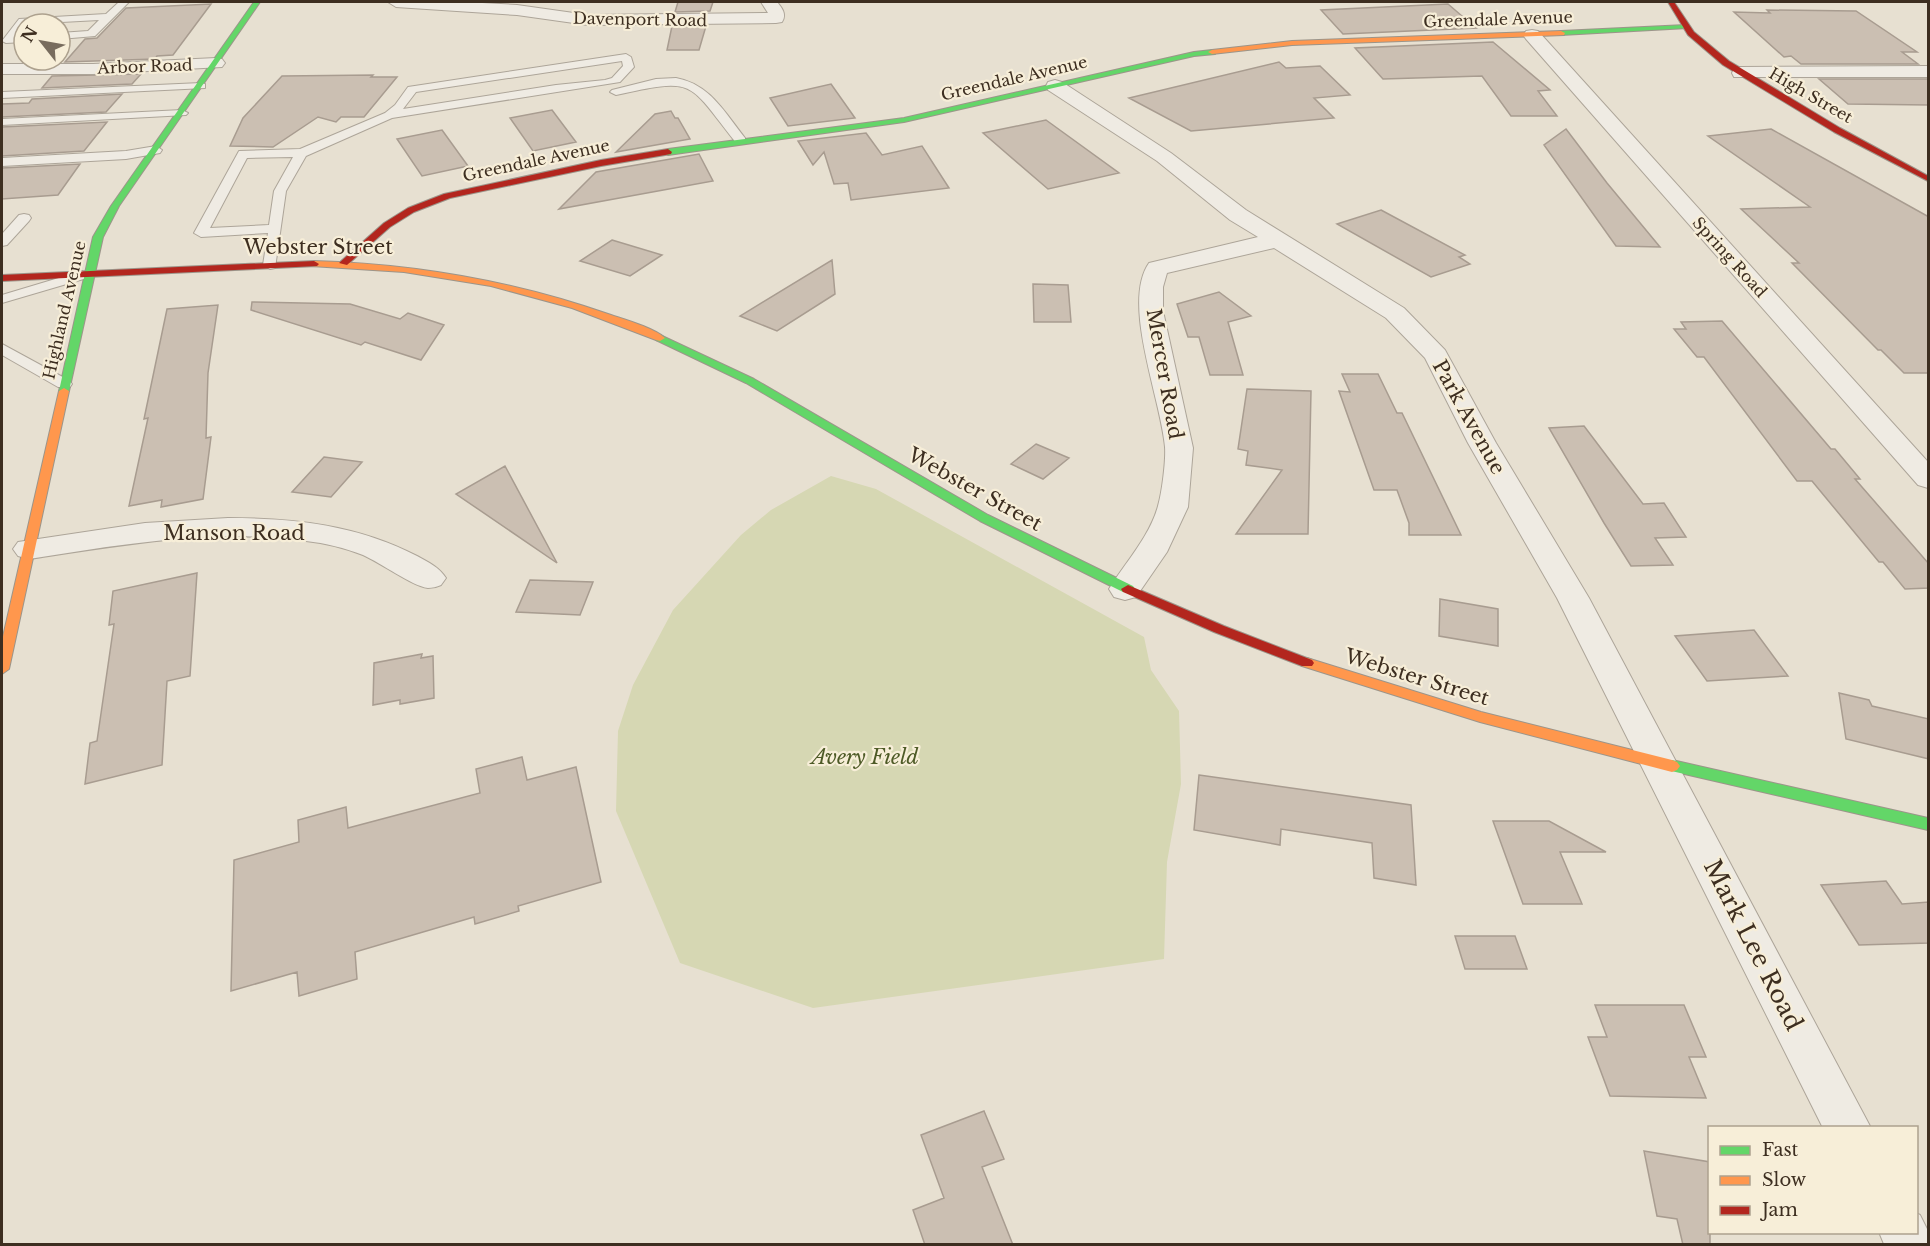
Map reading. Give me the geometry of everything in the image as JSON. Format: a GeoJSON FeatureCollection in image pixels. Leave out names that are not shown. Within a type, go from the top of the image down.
{"type":"FeatureCollection","features":[{"type":"Feature","properties":{"kind":"street","name":"Highland Avenue"},"geometry":{"type":"LineString","coordinates":[[2,669],[8,612],[29,549],[89,274],[102,228],[257,2]]}},
{"type":"Feature","properties":{"kind":"street","name":"Davenport Road"},"geometry":{"type":"LineString","coordinates":[[396,2],[505,9],[588,20],[776,18],[776,11],[769,2]]}},
{"type":"Feature","properties":{"kind":"street"},"geometry":{"type":"LineString","coordinates":[[1671,2],[1686,27]]}},
{"type":"Feature","properties":{"kind":"street","name":"Greendale Avenue"},"geometry":{"type":"LineString","coordinates":[[344,263],[387,225],[411,210],[447,196],[610,161],[904,120],[1194,54],[1292,43],[1686,27]]}},
{"type":"Feature","properties":{"kind":"street","name":"High Street"},"geometry":{"type":"LineString","coordinates":[[1686,27],[1706,48],[1741,73],[1838,130],[1929,179]]}},
{"type":"Feature","properties":{"kind":"street","name":"Spring Road"},"geometry":{"type":"LineString","coordinates":[[1532,35],[1929,479]]}},
{"type":"Feature","properties":{"kind":"street","name":"Arbor Road"},"geometry":{"type":"LineString","coordinates":[[2,69],[93,69],[216,63]]}},
{"type":"Feature","properties":{"kind":"street"},"geometry":{"type":"LineString","coordinates":[[1741,73],[1929,72]]}},
{"type":"Feature","properties":{"kind":"street","name":"Park Avenue"},"geometry":{"type":"LineString","coordinates":[[1055,86],[1164,157],[1238,215],[1395,313],[1436,355],[1482,443],[1573,598],[1658,762]]}},
{"type":"Feature","properties":{"kind":"street","name":"Mercer Road"},"geometry":{"type":"LineString","coordinates":[[1125,589],[1150,552],[1173,507],[1179,448],[1151,310],[1151,287],[1157,268],[1277,240]]}},
{"type":"Feature","properties":{"kind":"street","name":"Webster Street"},"geometry":{"type":"LineString","coordinates":[[2,278],[344,263],[432,271],[508,286],[578,308],[668,341],[720,366],[774,395],[952,501],[1125,589],[1222,630],[1367,684],[1467,713],[1658,762],[1929,824]]}},
{"type":"Feature","properties":{"kind":"street","name":"Manson Road"},"geometry":{"type":"LineString","coordinates":[[29,549],[162,532],[285,529],[315,532],[366,545],[390,555],[430,578]]}},
{"type":"Feature","properties":{"kind":"street","name":"Mark Lee Road"},"geometry":{"type":"LineString","coordinates":[[1658,762],[1847,1126]]}},
{"type":"Feature","properties":{"kind":"lane"},"geometry":{"type":"LineString","coordinates":[[72,35],[91,34],[124,2]]}},
{"type":"Feature","properties":{"kind":"lane"},"geometry":{"type":"LineString","coordinates":[[72,19],[108,17]]}},
{"type":"Feature","properties":{"kind":"lane"},"geometry":{"type":"LineString","coordinates":[[12,33],[6,40],[12,40]]}},
{"type":"Feature","properties":{"kind":"lane"},"geometry":{"type":"LineString","coordinates":[[275,229],[201,233],[243,154],[302,153],[388,115],[399,107],[412,89],[626,57],[629,68],[616,80],[606,83],[556,88],[388,115]]}},
{"type":"Feature","properties":{"kind":"lane"},"geometry":{"type":"LineString","coordinates":[[606,83],[620,96],[665,82],[685,82],[696,87],[741,141]]}},
{"type":"Feature","properties":{"kind":"lane"},"geometry":{"type":"LineString","coordinates":[[2,95],[201,86]]}},
{"type":"Feature","properties":{"kind":"lane"},"geometry":{"type":"LineString","coordinates":[[2,122],[182,113]]}},
{"type":"Feature","properties":{"kind":"lane"},"geometry":{"type":"LineString","coordinates":[[2,162],[156,150]]}},
{"type":"Feature","properties":{"kind":"lane"},"geometry":{"type":"LineString","coordinates":[[270,265],[280,191],[302,153]]}},
{"type":"Feature","properties":{"kind":"lane"},"geometry":{"type":"LineString","coordinates":[[2,219],[24,218],[2,242]]}},
{"type":"Feature","properties":{"kind":"lane"},"geometry":{"type":"LineString","coordinates":[[2,299],[89,274]]}},
{"type":"Feature","properties":{"kind":"lane"},"geometry":{"type":"LineString","coordinates":[[2,349],[64,384]]}},
{"type":"Feature","properties":{"kind":"green space","name":"Avery Field"},"geometry":{"type":"Polygon","coordinates":[[[831,476],[876,489],[1144,637],[1151,670],[1179,711],[1181,784],[1167,862],[1164,959],[813,1008],[680,963],[616,811],[618,731],[633,685],[673,610],[741,535],[771,510],[831,476]]]}},
{"type":"Feature","properties":{"kind":"building"},"geometry":{"type":"Polygon","coordinates":[[[678,2],[713,2],[710,11],[675,12],[678,2]]]}},
{"type":"Feature","properties":{"kind":"building"},"geometry":{"type":"Polygon","coordinates":[[[211,4],[173,55],[157,56],[155,59],[72,62],[72,54],[85,39],[97,38],[126,8],[211,4]]]}},
{"type":"Feature","properties":{"kind":"building"},"geometry":{"type":"Polygon","coordinates":[[[1448,4],[1476,28],[1343,34],[1321,10],[1448,4]]]}},
{"type":"Feature","properties":{"kind":"building"},"geometry":{"type":"Polygon","coordinates":[[[1767,10],[1856,11],[1917,52],[1902,52],[1918,64],[1801,64],[1791,56],[1784,57],[1734,12],[1770,13],[1767,10]]]}},
{"type":"Feature","properties":{"kind":"building"},"geometry":{"type":"Polygon","coordinates":[[[672,26],[706,26],[699,50],[667,50],[672,26]]]}},
{"type":"Feature","properties":{"kind":"building"},"geometry":{"type":"Polygon","coordinates":[[[1493,42],[1550,90],[1538,91],[1557,116],[1511,116],[1482,76],[1383,79],[1355,48],[1493,42]]]}},
{"type":"Feature","properties":{"kind":"building"},"geometry":{"type":"Polygon","coordinates":[[[1279,62],[1286,68],[1320,66],[1350,95],[1314,98],[1334,118],[1191,131],[1129,98],[1279,62]]]}},
{"type":"Feature","properties":{"kind":"building"},"geometry":{"type":"Polygon","coordinates":[[[141,74],[132,84],[42,88],[52,76],[141,74]]]}},
{"type":"Feature","properties":{"kind":"building"},"geometry":{"type":"Polygon","coordinates":[[[373,75],[371,77],[397,77],[364,117],[341,117],[336,122],[318,117],[273,147],[230,146],[243,118],[282,76],[373,75]]]}},
{"type":"Feature","properties":{"kind":"building"},"geometry":{"type":"Polygon","coordinates":[[[1819,79],[1929,79],[1929,105],[1848,104],[1819,79]]]}},
{"type":"Feature","properties":{"kind":"building"},"geometry":{"type":"Polygon","coordinates":[[[831,84],[855,118],[788,126],[770,98],[831,84]]]}},
{"type":"Feature","properties":{"kind":"building"},"geometry":{"type":"Polygon","coordinates":[[[122,94],[106,112],[2,117],[2,104],[29,103],[32,99],[122,94]]]}},
{"type":"Feature","properties":{"kind":"building"},"geometry":{"type":"Polygon","coordinates":[[[552,110],[576,142],[533,151],[510,118],[552,110]]]}},
{"type":"Feature","properties":{"kind":"building"},"geometry":{"type":"Polygon","coordinates":[[[671,111],[675,118],[678,118],[690,139],[616,152],[655,114],[671,111]]]}},
{"type":"Feature","properties":{"kind":"building"},"geometry":{"type":"Polygon","coordinates":[[[1046,120],[1119,173],[1048,189],[983,133],[1046,120]]]}},
{"type":"Feature","properties":{"kind":"building"},"geometry":{"type":"Polygon","coordinates":[[[107,122],[84,151],[2,156],[2,127],[107,122]]]}},
{"type":"Feature","properties":{"kind":"building"},"geometry":{"type":"Polygon","coordinates":[[[1566,129],[1660,247],[1616,246],[1544,145],[1566,129]]]}},
{"type":"Feature","properties":{"kind":"building"},"geometry":{"type":"Polygon","coordinates":[[[1771,129],[1929,217],[1929,373],[1904,373],[1881,350],[1878,350],[1792,263],[1799,263],[1741,209],[1810,207],[1708,136],[1771,129]]]}},
{"type":"Feature","properties":{"kind":"building"},"geometry":{"type":"Polygon","coordinates":[[[442,130],[468,166],[422,176],[397,139],[442,130]]]}},
{"type":"Feature","properties":{"kind":"building"},"geometry":{"type":"Polygon","coordinates":[[[866,133],[882,155],[922,146],[949,188],[851,200],[848,183],[834,184],[824,152],[813,165],[798,141],[866,133]]]}},
{"type":"Feature","properties":{"kind":"building"},"geometry":{"type":"Polygon","coordinates":[[[699,154],[713,181],[559,209],[596,172],[699,154]]]}},
{"type":"Feature","properties":{"kind":"building"},"geometry":{"type":"Polygon","coordinates":[[[80,164],[58,195],[2,199],[2,168],[80,164]]]}},
{"type":"Feature","properties":{"kind":"building"},"geometry":{"type":"Polygon","coordinates":[[[1381,210],[1465,255],[1459,257],[1470,264],[1431,277],[1337,224],[1381,210]]]}},
{"type":"Feature","properties":{"kind":"building"},"geometry":{"type":"Polygon","coordinates":[[[612,240],[662,255],[630,276],[580,261],[612,240]]]}},
{"type":"Feature","properties":{"kind":"building"},"geometry":{"type":"Polygon","coordinates":[[[832,260],[835,294],[777,331],[740,316],[832,260]]]}},
{"type":"Feature","properties":{"kind":"building"},"geometry":{"type":"Polygon","coordinates":[[[1033,284],[1068,285],[1071,322],[1034,322],[1033,284]]]}},
{"type":"Feature","properties":{"kind":"building"},"geometry":{"type":"Polygon","coordinates":[[[1219,292],[1251,316],[1228,322],[1243,375],[1210,375],[1199,337],[1188,337],[1177,304],[1219,292]]]}},
{"type":"Feature","properties":{"kind":"building"},"geometry":{"type":"Polygon","coordinates":[[[252,302],[350,304],[400,319],[408,313],[444,325],[421,360],[365,342],[361,345],[251,310],[252,302]]]}},
{"type":"Feature","properties":{"kind":"building"},"geometry":{"type":"Polygon","coordinates":[[[218,305],[208,373],[206,438],[211,437],[203,499],[161,507],[162,500],[129,506],[148,418],[144,419],[167,309],[218,305]]]}},
{"type":"Feature","properties":{"kind":"building"},"geometry":{"type":"Polygon","coordinates":[[[1722,321],[1831,449],[1835,449],[1860,479],[1855,479],[1929,564],[1929,588],[1905,589],[1883,562],[1879,562],[1812,481],[1797,481],[1704,357],[1697,357],[1674,329],[1686,329],[1681,322],[1722,321]]]}},
{"type":"Feature","properties":{"kind":"building"},"geometry":{"type":"Polygon","coordinates":[[[1342,374],[1378,374],[1397,413],[1402,413],[1461,535],[1409,535],[1409,523],[1397,490],[1374,490],[1339,391],[1350,392],[1342,374]]]}},
{"type":"Feature","properties":{"kind":"building"},"geometry":{"type":"Polygon","coordinates":[[[1247,389],[1311,391],[1308,534],[1236,534],[1282,470],[1246,465],[1248,451],[1238,449],[1247,389]]]}},
{"type":"Feature","properties":{"kind":"building"},"geometry":{"type":"Polygon","coordinates":[[[1584,426],[1643,504],[1664,503],[1686,537],[1655,538],[1673,565],[1631,566],[1549,428],[1584,426]]]}},
{"type":"Feature","properties":{"kind":"building"},"geometry":{"type":"Polygon","coordinates":[[[1036,444],[1069,458],[1043,479],[1011,464],[1036,444]]]}},
{"type":"Feature","properties":{"kind":"building"},"geometry":{"type":"Polygon","coordinates":[[[324,457],[362,462],[331,497],[292,492],[324,457]]]}},
{"type":"Feature","properties":{"kind":"building"},"geometry":{"type":"Polygon","coordinates":[[[505,466],[557,563],[456,494],[505,466]]]}},
{"type":"Feature","properties":{"kind":"building"},"geometry":{"type":"Polygon","coordinates":[[[197,573],[190,676],[167,681],[162,765],[85,784],[90,743],[97,741],[114,624],[109,625],[113,591],[197,573]]]}},
{"type":"Feature","properties":{"kind":"building"},"geometry":{"type":"Polygon","coordinates":[[[530,580],[593,582],[580,615],[516,612],[530,580]]]}},
{"type":"Feature","properties":{"kind":"building"},"geometry":{"type":"Polygon","coordinates":[[[1440,599],[1498,609],[1498,646],[1439,636],[1440,599]]]}},
{"type":"Feature","properties":{"kind":"building"},"geometry":{"type":"Polygon","coordinates":[[[1754,630],[1788,676],[1707,681],[1675,636],[1754,630]]]}},
{"type":"Feature","properties":{"kind":"building"},"geometry":{"type":"Polygon","coordinates":[[[422,654],[421,658],[433,656],[434,698],[400,704],[400,700],[373,705],[374,663],[422,654]]]}},
{"type":"Feature","properties":{"kind":"building"},"geometry":{"type":"Polygon","coordinates":[[[1839,693],[1869,700],[1872,706],[1929,719],[1929,759],[1846,739],[1839,693]]]}},
{"type":"Feature","properties":{"kind":"building"},"geometry":{"type":"Polygon","coordinates":[[[522,757],[527,780],[576,767],[601,882],[518,906],[519,911],[475,924],[474,917],[355,952],[357,979],[299,996],[297,972],[231,991],[234,860],[299,842],[298,820],[346,807],[348,828],[480,793],[476,769],[522,757]]]}},
{"type":"Feature","properties":{"kind":"building"},"geometry":{"type":"Polygon","coordinates":[[[1199,775],[1411,805],[1416,885],[1374,878],[1372,843],[1281,829],[1280,845],[1194,830],[1199,775]]]}},
{"type":"Feature","properties":{"kind":"building"},"geometry":{"type":"Polygon","coordinates":[[[1493,821],[1549,821],[1606,852],[1560,852],[1582,904],[1523,904],[1493,821]]]}},
{"type":"Feature","properties":{"kind":"building"},"geometry":{"type":"Polygon","coordinates":[[[1886,881],[1902,904],[1929,902],[1929,943],[1859,945],[1821,885],[1886,881]]]}},
{"type":"Feature","properties":{"kind":"building"},"geometry":{"type":"Polygon","coordinates":[[[1455,936],[1515,936],[1527,969],[1465,969],[1455,936]]]}},
{"type":"Feature","properties":{"kind":"building"},"geometry":{"type":"Polygon","coordinates":[[[1595,1005],[1684,1005],[1706,1057],[1689,1057],[1706,1098],[1610,1096],[1588,1037],[1607,1037],[1595,1005]]]}},
{"type":"Feature","properties":{"kind":"building"},"geometry":{"type":"Polygon","coordinates":[[[984,1111],[1004,1159],[982,1167],[1013,1245],[925,1245],[913,1210],[944,1198],[921,1135],[984,1111]]]}},
{"type":"Feature","properties":{"kind":"building"},"geometry":{"type":"Polygon","coordinates":[[[1644,1151],[1708,1162],[1710,1245],[1683,1245],[1677,1219],[1657,1216],[1644,1151]]]}},
{"type":"Feature","properties":{"kind":"traffic: fast"},"geometry":{"type":"LineString","coordinates":[[64,391],[98,237],[115,206],[257,2]]}},
{"type":"Feature","properties":{"kind":"traffic: fast"},"geometry":{"type":"LineString","coordinates":[[1561,33],[1686,27]]}},
{"type":"Feature","properties":{"kind":"traffic: fast"},"geometry":{"type":"LineString","coordinates":[[668,152],[904,120],[1194,54],[1212,52]]}},
{"type":"Feature","properties":{"kind":"traffic: fast"},"geometry":{"type":"LineString","coordinates":[[660,338],[750,381],[984,518],[1128,589]]}},
{"type":"Feature","properties":{"kind":"traffic: fast"},"geometry":{"type":"LineString","coordinates":[[1672,766],[1928,824]]}},
{"type":"Feature","properties":{"kind":"traffic: slow"},"geometry":{"type":"LineString","coordinates":[[1212,52],[1292,43],[1561,33]]}},
{"type":"Feature","properties":{"kind":"traffic: slow"},"geometry":{"type":"LineString","coordinates":[[314,264],[404,269],[491,283],[576,306],[660,338]]}},
{"type":"Feature","properties":{"kind":"traffic: slow"},"geometry":{"type":"LineString","coordinates":[[2,669],[64,391]]}},
{"type":"Feature","properties":{"kind":"traffic: slow"},"geometry":{"type":"LineString","coordinates":[[1307,663],[1480,717],[1672,766]]}},
{"type":"Feature","properties":{"kind":"traffic: jam"},"geometry":{"type":"LineString","coordinates":[[1671,2],[1691,33],[1726,63],[1837,130],[1928,179]]}},
{"type":"Feature","properties":{"kind":"traffic: jam"},"geometry":{"type":"LineString","coordinates":[[344,263],[387,225],[411,210],[447,196],[601,163],[668,152]]}},
{"type":"Feature","properties":{"kind":"traffic: jam"},"geometry":{"type":"LineString","coordinates":[[2,278],[314,264]]}},
{"type":"Feature","properties":{"kind":"traffic: jam"},"geometry":{"type":"LineString","coordinates":[[1128,589],[1219,629],[1307,663]]}}]}
